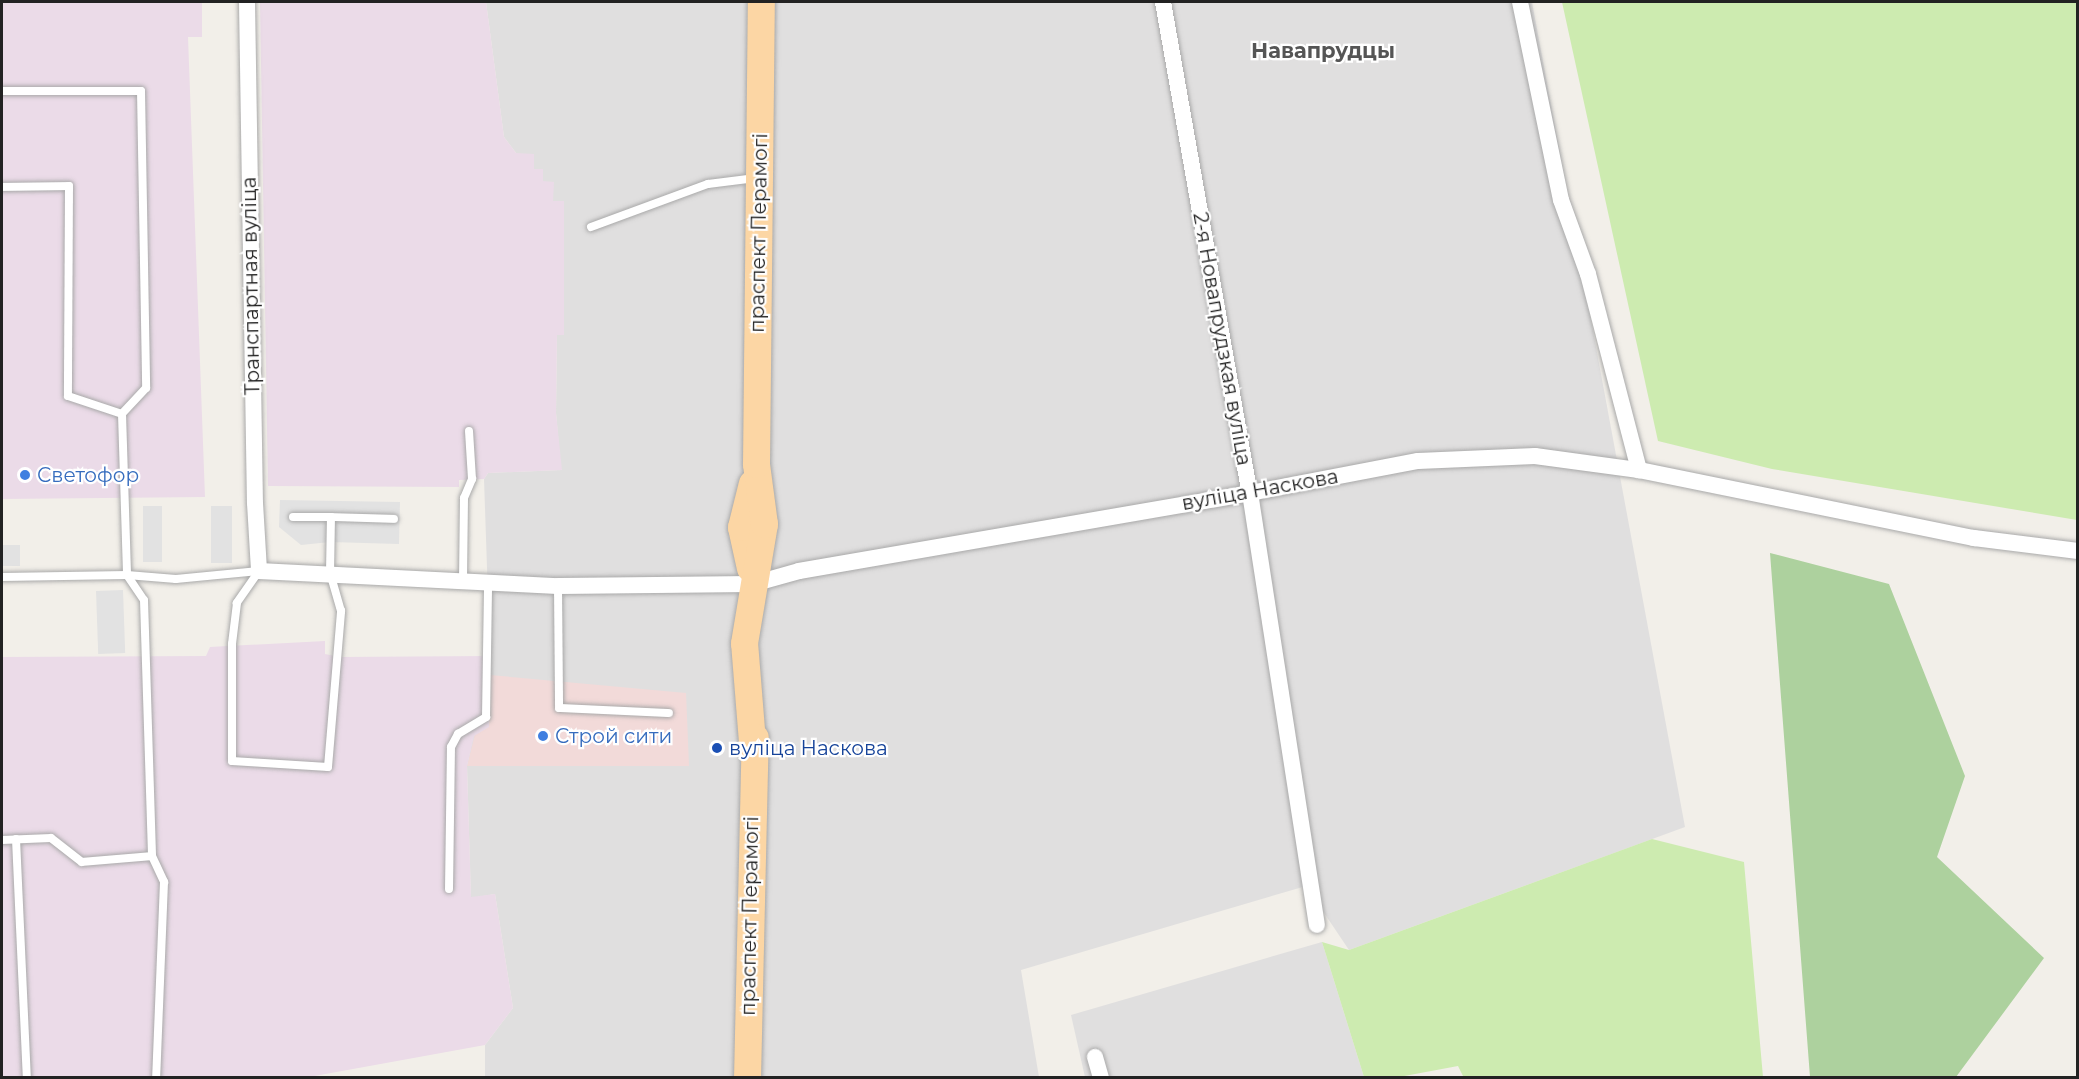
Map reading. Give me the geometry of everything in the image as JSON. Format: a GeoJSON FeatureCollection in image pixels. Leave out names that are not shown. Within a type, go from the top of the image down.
{"type":"FeatureCollection","features":[{"type":"Feature","properties":{"kind":"main road","name":"праспект Перамогі"},"geometry":{"type":"LineString","coordinates":[[747,1077],[753,754],[763,644],[753,584],[764,524],[756,464],[761,2]]}},
{"type":"Feature","properties":{"kind":"street","name":"Транспартная вуліца"},"geometry":{"type":"LineString","coordinates":[[247,2],[255,503],[260,571]]}},
{"type":"Feature","properties":{"kind":"street","name":"2-я Новапрудзкая вуліца"},"geometry":{"type":"LineString","coordinates":[[1163,2],[1250,493],[1317,925]]}},
{"type":"Feature","properties":{"kind":"street"},"geometry":{"type":"LineString","coordinates":[[1520,2],[1561,200],[1588,274],[1639,470]]}},
{"type":"Feature","properties":{"kind":"street","name":"вуліца Наскова"},"geometry":{"type":"LineString","coordinates":[[260,571],[558,586],[753,584],[799,571],[1250,493],[1418,461],[1534,456],[1639,470],[1974,538],[2078,551]]}},
{"type":"Feature","properties":{"kind":"street"},"geometry":{"type":"LineString","coordinates":[[1095,1057],[1101,1077]]}},
{"type":"Feature","properties":{"kind":"lane"},"geometry":{"type":"LineString","coordinates":[[2,91],[141,91],[146,388],[122,414],[127,575],[144,600],[152,856],[164,882],[156,1077]]}},
{"type":"Feature","properties":{"kind":"lane"},"geometry":{"type":"LineString","coordinates":[[591,227],[708,184],[759,178]]}},
{"type":"Feature","properties":{"kind":"lane"},"geometry":{"type":"LineString","coordinates":[[2,187],[69,186],[68,396],[122,414]]}},
{"type":"Feature","properties":{"kind":"lane"},"geometry":{"type":"LineString","coordinates":[[463,580],[464,498],[472,479],[469,431]]}},
{"type":"Feature","properties":{"kind":"lane"},"geometry":{"type":"LineString","coordinates":[[293,517],[394,519]]}},
{"type":"Feature","properties":{"kind":"lane"},"geometry":{"type":"LineString","coordinates":[[260,571],[237,603],[232,644],[232,760],[328,767],[341,611],[330,573],[331,517]]}},
{"type":"Feature","properties":{"kind":"lane"},"geometry":{"type":"LineString","coordinates":[[2,577],[127,575],[176,579],[260,571]]}},
{"type":"Feature","properties":{"kind":"lane"},"geometry":{"type":"LineString","coordinates":[[449,889],[451,747],[458,734],[486,717],[488,583]]}},
{"type":"Feature","properties":{"kind":"lane"},"geometry":{"type":"LineString","coordinates":[[558,586],[559,708],[669,713]]}},
{"type":"Feature","properties":{"kind":"lane"},"geometry":{"type":"LineString","coordinates":[[2,840],[51,838],[82,862],[152,856]]}},
{"type":"Feature","properties":{"kind":"lane"},"geometry":{"type":"LineString","coordinates":[[16,839],[27,1077]]}},
{"type":"Feature","properties":{"kind":"shaded area"},"geometry":{"type":"Polygon","coordinates":[[[2,2],[202,2],[202,37],[188,37],[205,497],[2,499],[2,2]]]}},
{"type":"Feature","properties":{"kind":"shaded area"},"geometry":{"type":"Polygon","coordinates":[[[260,2],[486,2],[504,137],[516,153],[534,154],[534,169],[543,169],[543,181],[554,182],[553,201],[564,201],[564,335],[557,335],[556,413],[562,470],[488,473],[484,479],[459,480],[459,487],[268,486],[260,2]]]}},
{"type":"Feature","properties":{"kind":"shaded area"},"geometry":{"type":"Polygon","coordinates":[[[486,2],[1532,2],[1685,827],[1349,950],[1306,886],[1021,970],[1039,1077],[485,1077],[485,1045],[513,1008],[495,894],[471,898],[467,766],[490,656],[484,479],[488,473],[561,470],[556,413],[557,334],[564,334],[564,202],[553,201],[534,169],[516,153],[504,137],[486,2]]]}},
{"type":"Feature","properties":{"kind":"shaded area"},"geometry":{"type":"Polygon","coordinates":[[[280,500],[400,502],[399,544],[330,542],[301,545],[279,527],[280,500]]]}},
{"type":"Feature","properties":{"kind":"shaded area"},"geometry":{"type":"Polygon","coordinates":[[[143,506],[162,506],[162,562],[143,562],[143,506]]]}},
{"type":"Feature","properties":{"kind":"shaded area"},"geometry":{"type":"Polygon","coordinates":[[[211,506],[232,506],[232,563],[211,563],[211,506]]]}},
{"type":"Feature","properties":{"kind":"shaded area"},"geometry":{"type":"Polygon","coordinates":[[[2,545],[20,545],[20,566],[2,566],[2,545]]]}},
{"type":"Feature","properties":{"kind":"shaded area"},"geometry":{"type":"Polygon","coordinates":[[[123,590],[125,653],[98,654],[96,591],[123,590]]]}},
{"type":"Feature","properties":{"kind":"shaded area"},"geometry":{"type":"Polygon","coordinates":[[[325,641],[325,654],[339,657],[490,656],[489,727],[474,736],[467,766],[471,897],[495,894],[513,1008],[485,1045],[309,1077],[2,1078],[2,657],[206,656],[210,647],[325,641]]]}},
{"type":"Feature","properties":{"kind":"shaded area"},"geometry":{"type":"Polygon","coordinates":[[[490,675],[686,693],[689,766],[467,766],[490,675]]]}},
{"type":"Feature","properties":{"kind":"shaded area"},"geometry":{"type":"Polygon","coordinates":[[[1322,942],[1364,1077],[1085,1077],[1071,1015],[1322,942]]]}},
{"type":"Feature","properties":{"kind":"green space"},"geometry":{"type":"Polygon","coordinates":[[[1562,2],[2077,2],[2077,520],[1772,469],[1658,441],[1562,2]]]}},
{"type":"Feature","properties":{"kind":"green space"},"geometry":{"type":"Polygon","coordinates":[[[1770,553],[1889,584],[1965,776],[1937,857],[2044,958],[1956,1077],[1810,1077],[1770,553]]]}},
{"type":"Feature","properties":{"kind":"green space"},"geometry":{"type":"Polygon","coordinates":[[[1652,839],[1744,862],[1763,1077],[1464,1078],[1458,1066],[1399,1077],[1364,1077],[1322,942],[1349,950],[1652,839]]]}},
{"type":"Feature","properties":{"kind":"place","name":"Светофор"},"geometry":{"type":"Point","coordinates":[25,475]}},
{"type":"Feature","properties":{"kind":"place","name":"Строй сити"},"geometry":{"type":"Point","coordinates":[543,736]}},
{"type":"Feature","properties":{"kind":"place","name":"вуліца Наскова"},"geometry":{"type":"Point","coordinates":[717,748]}},
{"type":"Feature","properties":{"kind":"district","name":"Навапрудцы"},"geometry":{"type":"Point","coordinates":[1323,51]}}]}
